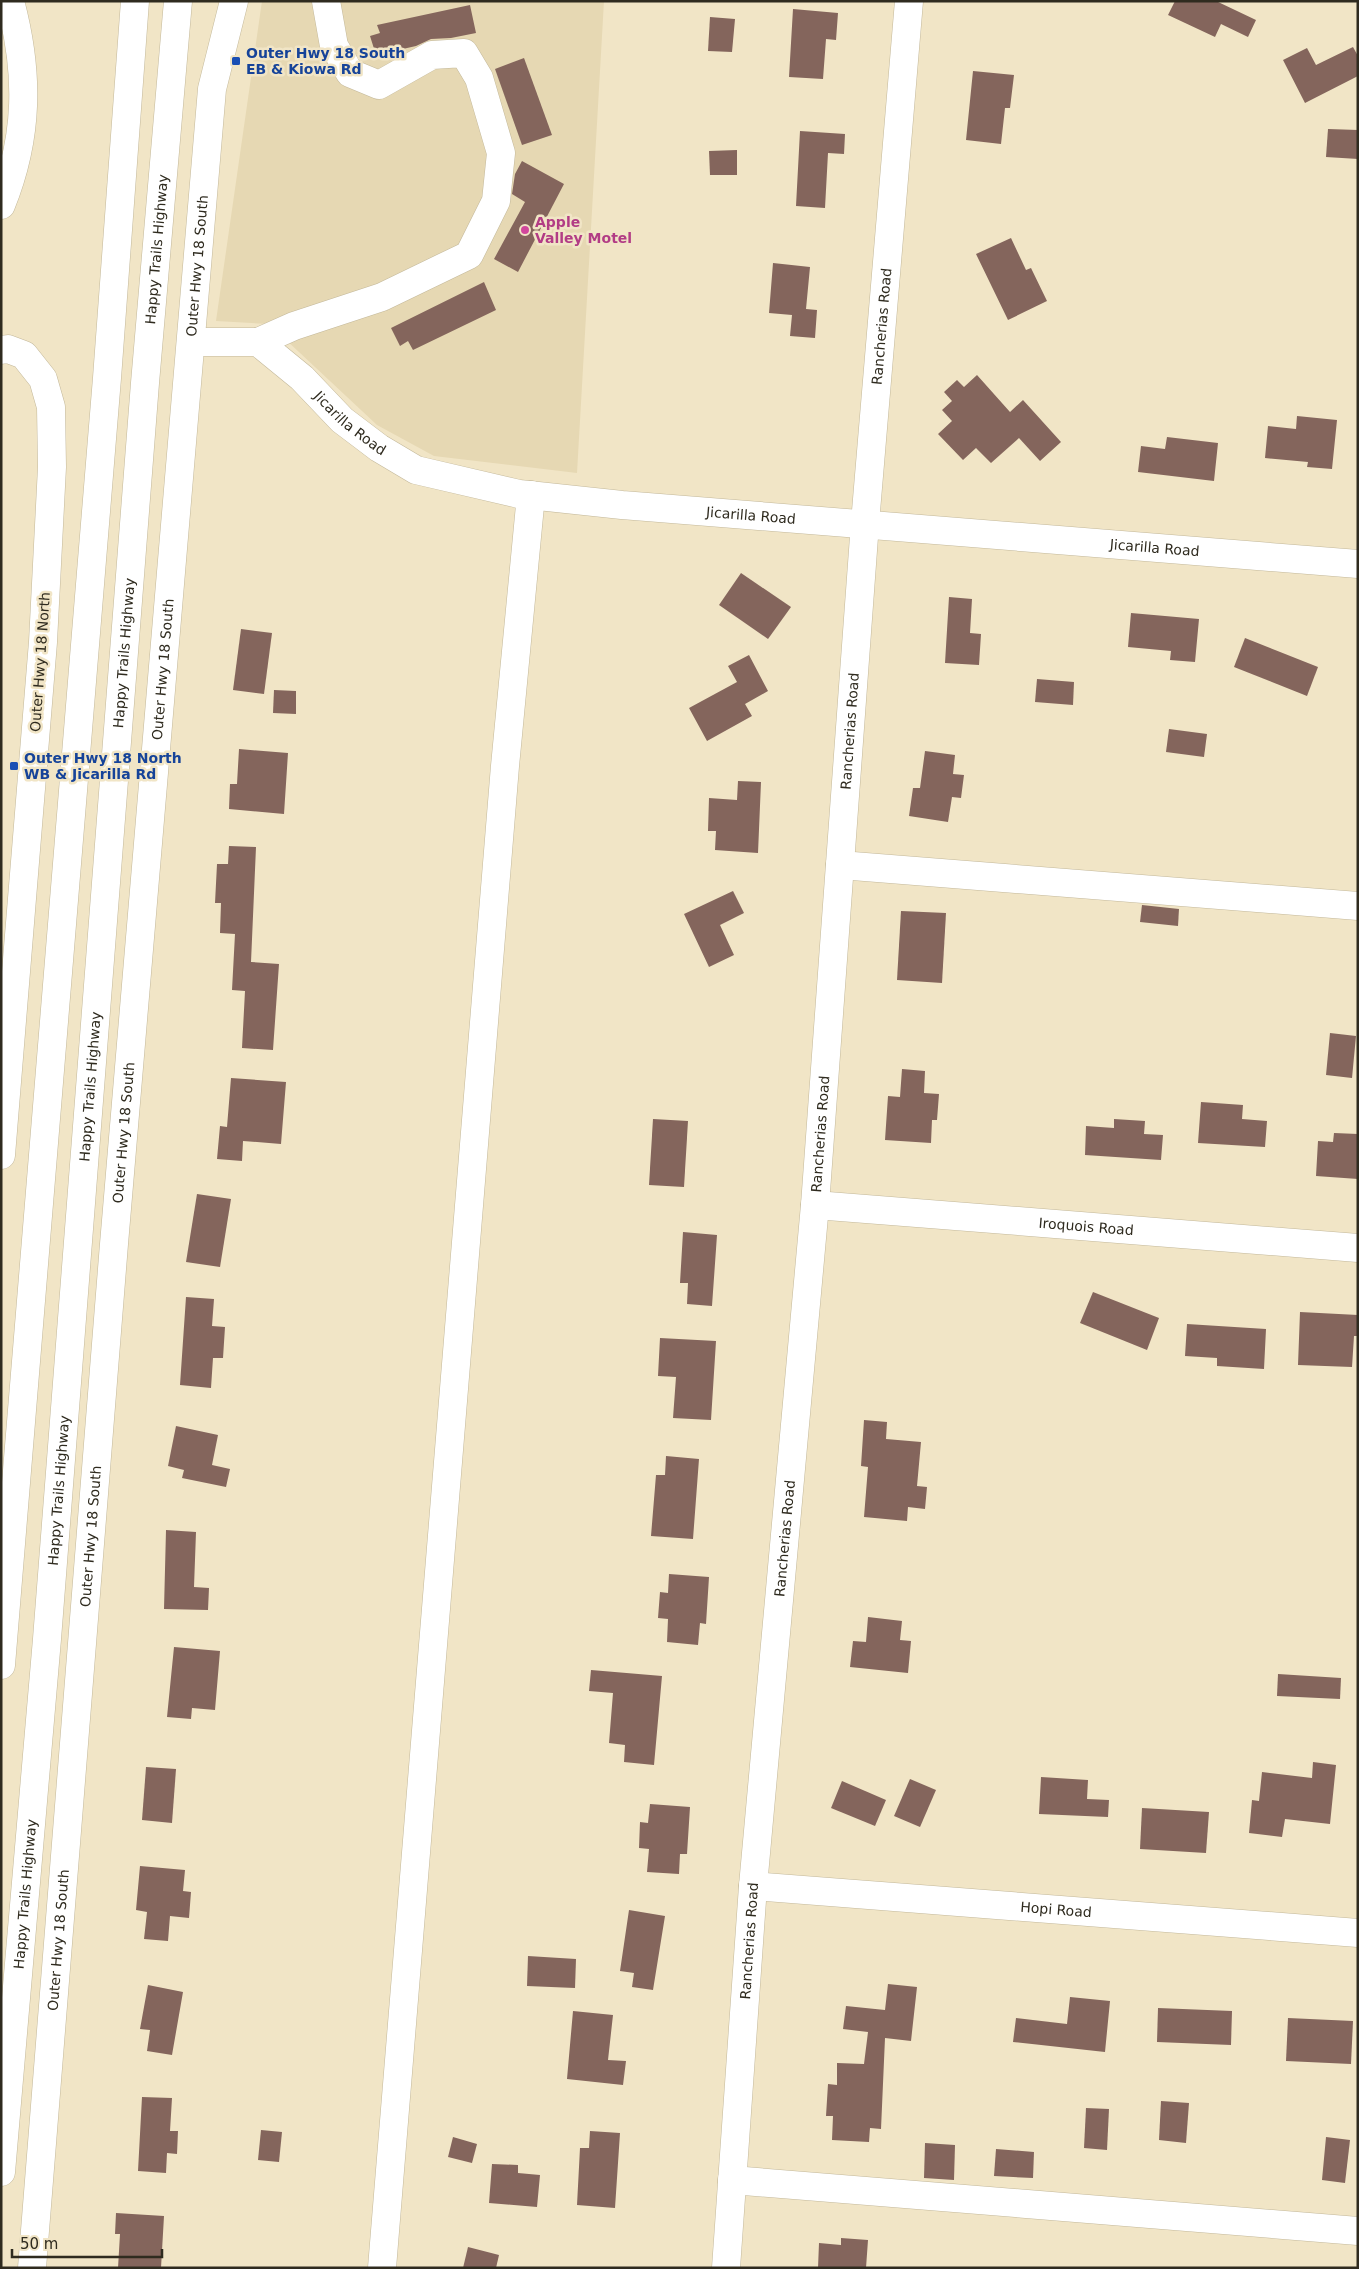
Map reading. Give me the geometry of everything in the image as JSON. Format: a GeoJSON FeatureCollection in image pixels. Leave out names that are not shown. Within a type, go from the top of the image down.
{"type":"FeatureCollection","features":[{"type":"Feature","properties":{"kind":"street"},"geometry":{"type":"LineString","coordinates":[[1,205],[10,184],[19,153],[24,107],[24,72],[16,23],[10,1]]}},
{"type":"Feature","properties":{"kind":"street"},"geometry":{"type":"LineString","coordinates":[[1,1665],[63,895],[108,378],[135,1]]}},
{"type":"Feature","properties":{"kind":"street","name":"Happy Trails Highway"},"geometry":{"type":"LineString","coordinates":[[1,2172],[47,1639],[146,373],[178,1]]}},
{"type":"Feature","properties":{"kind":"street","name":"Outer Hwy 18 South"},"geometry":{"type":"LineString","coordinates":[[32,2268],[114,1244],[212,89],[234,1]]}},
{"type":"Feature","properties":{"kind":"street"},"geometry":{"type":"LineString","coordinates":[[191,342],[258,342],[294,326],[382,297],[469,255],[496,201],[501,153],[479,78],[464,53],[432,55],[379,85],[350,72],[334,46],[326,1]]}},
{"type":"Feature","properties":{"kind":"street","name":"Rancherias Road"},"geometry":{"type":"LineString","coordinates":[[726,2268],[754,1886],[815,1204],[866,523],[909,1]]}},
{"type":"Feature","properties":{"kind":"street","name":"Jicarilla Road"},"geometry":{"type":"LineString","coordinates":[[258,342],[302,378],[342,420],[379,448],[416,470],[531,495],[622,505],[866,523],[1358,564]]}},
{"type":"Feature","properties":{"kind":"street","name":"Outer Hwy 18 North"},"geometry":{"type":"LineString","coordinates":[[1,1155],[43,642],[52,467],[51,407],[43,379],[13,353]]}},
{"type":"Feature","properties":{"kind":"street"},"geometry":{"type":"LineString","coordinates":[[382,2268],[505,766],[531,495]]}},
{"type":"Feature","properties":{"kind":"street"},"geometry":{"type":"LineString","coordinates":[[840,865],[1358,906]]}},
{"type":"Feature","properties":{"kind":"street","name":"Iroquois Road"},"geometry":{"type":"LineString","coordinates":[[815,1204],[1358,1248]]}},
{"type":"Feature","properties":{"kind":"street","name":"Hopi Road"},"geometry":{"type":"LineString","coordinates":[[754,1886],[1358,1933]]}},
{"type":"Feature","properties":{"kind":"street"},"geometry":{"type":"LineString","coordinates":[[732,2180],[1358,2231]]}},
{"type":"Feature","properties":{"kind":"shaded area"},"geometry":{"type":"Polygon","coordinates":[[[262,1],[604,1],[577,473],[434,456],[377,425],[269,324],[216,321],[262,1]]]}},
{"type":"Feature","properties":{"kind":"building"},"geometry":{"type":"Polygon","coordinates":[[[1175,1],[1216,1],[1256,20],[1248,37],[1221,24],[1215,37],[1168,15],[1175,1]]]}},
{"type":"Feature","properties":{"kind":"building"},"geometry":{"type":"Polygon","coordinates":[[[470,5],[476,33],[451,38],[431,39],[416,46],[376,55],[370,36],[380,33],[377,25],[470,5]]]}},
{"type":"Feature","properties":{"kind":"building"},"geometry":{"type":"Polygon","coordinates":[[[793,9],[838,13],[836,40],[826,39],[823,79],[789,77],[793,9]]]}},
{"type":"Feature","properties":{"kind":"building"},"geometry":{"type":"Polygon","coordinates":[[[710,17],[735,19],[732,52],[708,51],[710,17]]]}},
{"type":"Feature","properties":{"kind":"building"},"geometry":{"type":"Polygon","coordinates":[[[1353,47],[1358,56],[1358,76],[1305,103],[1283,60],[1307,48],[1316,65],[1353,47]]]}},
{"type":"Feature","properties":{"kind":"building"},"geometry":{"type":"Polygon","coordinates":[[[524,58],[552,135],[522,145],[495,69],[524,58]]]}},
{"type":"Feature","properties":{"kind":"building"},"geometry":{"type":"Polygon","coordinates":[[[973,71],[1014,75],[1010,108],[1005,108],[1001,144],[966,140],[973,71]]]}},
{"type":"Feature","properties":{"kind":"building"},"geometry":{"type":"Polygon","coordinates":[[[1328,129],[1358,130],[1358,159],[1326,157],[1328,129]]]}},
{"type":"Feature","properties":{"kind":"building"},"geometry":{"type":"Polygon","coordinates":[[[800,131],[845,134],[844,154],[828,153],[825,208],[796,206],[800,131]]]}},
{"type":"Feature","properties":{"kind":"building"},"geometry":{"type":"Polygon","coordinates":[[[737,150],[737,175],[710,175],[709,151],[737,150]]]}},
{"type":"Feature","properties":{"kind":"building","name":"Apple Valley Motel"},"geometry":{"type":"Polygon","coordinates":[[[522,161],[564,184],[518,272],[494,259],[525,202],[512,194],[515,174],[522,161]]]}},
{"type":"Feature","properties":{"kind":"building"},"geometry":{"type":"Polygon","coordinates":[[[1011,238],[1026,270],[1031,268],[1047,301],[1008,320],[976,254],[1011,238]]]}},
{"type":"Feature","properties":{"kind":"building"},"geometry":{"type":"Polygon","coordinates":[[[773,263],[810,267],[806,309],[817,310],[815,338],[790,336],[792,315],[769,313],[773,263]]]}},
{"type":"Feature","properties":{"kind":"building"},"geometry":{"type":"Polygon","coordinates":[[[484,282],[496,310],[413,350],[408,341],[400,346],[391,328],[484,282]]]}},
{"type":"Feature","properties":{"kind":"building"},"geometry":{"type":"Polygon","coordinates":[[[977,375],[1010,412],[1023,400],[1061,442],[1040,461],[1019,438],[991,463],[976,448],[963,460],[938,434],[952,421],[942,410],[952,401],[944,392],[957,380],[964,387],[977,375]]]}},
{"type":"Feature","properties":{"kind":"building"},"geometry":{"type":"Polygon","coordinates":[[[1297,416],[1337,420],[1332,469],[1307,467],[1308,462],[1265,458],[1268,426],[1296,429],[1297,416]]]}},
{"type":"Feature","properties":{"kind":"building"},"geometry":{"type":"Polygon","coordinates":[[[1167,437],[1218,443],[1214,481],[1138,472],[1141,446],[1165,449],[1167,437]]]}},
{"type":"Feature","properties":{"kind":"building"},"geometry":{"type":"Polygon","coordinates":[[[741,573],[791,607],[768,639],[719,605],[741,573]]]}},
{"type":"Feature","properties":{"kind":"building"},"geometry":{"type":"Polygon","coordinates":[[[949,597],[972,599],[970,633],[981,634],[979,665],[945,663],[949,597]]]}},
{"type":"Feature","properties":{"kind":"building"},"geometry":{"type":"Polygon","coordinates":[[[1131,613],[1199,619],[1195,662],[1170,660],[1171,651],[1128,647],[1131,613]]]}},
{"type":"Feature","properties":{"kind":"building"},"geometry":{"type":"Polygon","coordinates":[[[241,629],[272,633],[264,694],[233,690],[241,629]]]}},
{"type":"Feature","properties":{"kind":"building"},"geometry":{"type":"Polygon","coordinates":[[[1245,638],[1318,667],[1307,696],[1234,667],[1245,638]]]}},
{"type":"Feature","properties":{"kind":"building"},"geometry":{"type":"Polygon","coordinates":[[[749,655],[768,691],[745,704],[752,716],[707,741],[689,708],[737,682],[728,666],[749,655]]]}},
{"type":"Feature","properties":{"kind":"building"},"geometry":{"type":"Polygon","coordinates":[[[1037,679],[1074,682],[1073,705],[1035,702],[1037,679]]]}},
{"type":"Feature","properties":{"kind":"building"},"geometry":{"type":"Polygon","coordinates":[[[274,690],[296,691],[296,714],[273,713],[274,690]]]}},
{"type":"Feature","properties":{"kind":"building"},"geometry":{"type":"Polygon","coordinates":[[[1169,729],[1207,734],[1204,757],[1166,752],[1169,729]]]}},
{"type":"Feature","properties":{"kind":"building"},"geometry":{"type":"Polygon","coordinates":[[[239,749],[288,753],[284,814],[229,809],[230,784],[237,784],[239,749]]]}},
{"type":"Feature","properties":{"kind":"building"},"geometry":{"type":"Polygon","coordinates":[[[925,751],[955,755],[953,774],[964,775],[961,798],[952,797],[948,822],[909,816],[913,788],[920,788],[925,751]]]}},
{"type":"Feature","properties":{"kind":"building"},"geometry":{"type":"Polygon","coordinates":[[[738,781],[761,782],[758,853],[715,850],[716,831],[708,831],[709,798],[737,800],[738,781]]]}},
{"type":"Feature","properties":{"kind":"building"},"geometry":{"type":"Polygon","coordinates":[[[229,846],[256,847],[251,962],[279,964],[273,1050],[242,1048],[245,991],[232,990],[235,934],[220,933],[221,903],[215,903],[217,864],[228,864],[229,846]]]}},
{"type":"Feature","properties":{"kind":"building"},"geometry":{"type":"Polygon","coordinates":[[[733,891],[744,913],[720,925],[734,955],[709,967],[684,914],[733,891]]]}},
{"type":"Feature","properties":{"kind":"building"},"geometry":{"type":"Polygon","coordinates":[[[1142,905],[1179,909],[1178,926],[1140,922],[1142,905]]]}},
{"type":"Feature","properties":{"kind":"building"},"geometry":{"type":"Polygon","coordinates":[[[901,911],[946,913],[942,983],[897,980],[901,911]]]}},
{"type":"Feature","properties":{"kind":"building"},"geometry":{"type":"Polygon","coordinates":[[[1330,1033],[1356,1036],[1352,1078],[1326,1075],[1330,1033]]]}},
{"type":"Feature","properties":{"kind":"building"},"geometry":{"type":"Polygon","coordinates":[[[902,1069],[925,1071],[924,1093],[939,1094],[937,1120],[932,1120],[931,1143],[885,1140],[888,1096],[900,1097],[902,1069]]]}},
{"type":"Feature","properties":{"kind":"building"},"geometry":{"type":"Polygon","coordinates":[[[231,1078],[286,1082],[281,1144],[243,1141],[242,1161],[217,1159],[220,1126],[227,1127],[231,1078]]]}},
{"type":"Feature","properties":{"kind":"building"},"geometry":{"type":"Polygon","coordinates":[[[1201,1102],[1243,1105],[1242,1119],[1267,1121],[1265,1147],[1198,1143],[1201,1102]]]}},
{"type":"Feature","properties":{"kind":"building"},"geometry":{"type":"Polygon","coordinates":[[[653,1119],[688,1121],[684,1187],[649,1185],[653,1119]]]}},
{"type":"Feature","properties":{"kind":"building"},"geometry":{"type":"Polygon","coordinates":[[[1114,1119],[1145,1121],[1144,1134],[1163,1135],[1161,1160],[1085,1155],[1086,1126],[1114,1128],[1114,1119]]]}},
{"type":"Feature","properties":{"kind":"building"},"geometry":{"type":"Polygon","coordinates":[[[1334,1133],[1358,1134],[1358,1179],[1316,1176],[1318,1141],[1333,1142],[1334,1133]]]}},
{"type":"Feature","properties":{"kind":"building"},"geometry":{"type":"Polygon","coordinates":[[[197,1194],[231,1199],[220,1267],[186,1262],[197,1194]]]}},
{"type":"Feature","properties":{"kind":"building"},"geometry":{"type":"Polygon","coordinates":[[[683,1232],[717,1235],[712,1306],[687,1304],[688,1283],[680,1283],[683,1232]]]}},
{"type":"Feature","properties":{"kind":"building"},"geometry":{"type":"Polygon","coordinates":[[[1093,1292],[1159,1318],[1147,1350],[1080,1323],[1093,1292]]]}},
{"type":"Feature","properties":{"kind":"building"},"geometry":{"type":"Polygon","coordinates":[[[186,1297],[214,1299],[212,1326],[225,1327],[223,1358],[213,1358],[211,1388],[180,1385],[186,1297]]]}},
{"type":"Feature","properties":{"kind":"building"},"geometry":{"type":"Polygon","coordinates":[[[1300,1312],[1358,1315],[1358,1336],[1354,1336],[1352,1367],[1298,1365],[1300,1312]]]}},
{"type":"Feature","properties":{"kind":"building"},"geometry":{"type":"Polygon","coordinates":[[[1187,1324],[1266,1329],[1264,1369],[1217,1366],[1217,1358],[1185,1356],[1187,1324]]]}},
{"type":"Feature","properties":{"kind":"building"},"geometry":{"type":"Polygon","coordinates":[[[660,1338],[716,1341],[711,1420],[673,1418],[676,1377],[658,1376],[660,1338]]]}},
{"type":"Feature","properties":{"kind":"building"},"geometry":{"type":"Polygon","coordinates":[[[864,1420],[887,1422],[886,1439],[921,1442],[917,1486],[927,1487],[925,1509],[908,1507],[907,1521],[864,1517],[868,1467],[861,1466],[864,1420]]]}},
{"type":"Feature","properties":{"kind":"building"},"geometry":{"type":"Polygon","coordinates":[[[176,1426],[218,1435],[212,1465],[230,1469],[226,1487],[182,1478],[184,1470],[168,1466],[176,1426]]]}},
{"type":"Feature","properties":{"kind":"building"},"geometry":{"type":"Polygon","coordinates":[[[666,1456],[699,1459],[693,1539],[651,1536],[656,1475],[665,1475],[666,1456]]]}},
{"type":"Feature","properties":{"kind":"building"},"geometry":{"type":"Polygon","coordinates":[[[166,1530],[196,1532],[194,1587],[209,1588],[208,1610],[164,1609],[166,1530]]]}},
{"type":"Feature","properties":{"kind":"building"},"geometry":{"type":"Polygon","coordinates":[[[669,1574],[709,1577],[706,1624],[700,1623],[698,1645],[667,1642],[668,1619],[658,1618],[660,1592],[668,1593],[669,1574]]]}},
{"type":"Feature","properties":{"kind":"building"},"geometry":{"type":"Polygon","coordinates":[[[868,1617],[902,1621],[900,1640],[911,1641],[908,1673],[850,1667],[853,1641],[866,1642],[868,1617]]]}},
{"type":"Feature","properties":{"kind":"building"},"geometry":{"type":"Polygon","coordinates":[[[174,1647],[220,1651],[215,1710],[192,1708],[191,1719],[167,1717],[174,1647]]]}},
{"type":"Feature","properties":{"kind":"building"},"geometry":{"type":"Polygon","coordinates":[[[591,1670],[662,1676],[654,1765],[624,1762],[625,1745],[609,1743],[613,1693],[589,1691],[591,1670]]]}},
{"type":"Feature","properties":{"kind":"building"},"geometry":{"type":"Polygon","coordinates":[[[1278,1674],[1341,1678],[1340,1699],[1277,1696],[1278,1674]]]}},
{"type":"Feature","properties":{"kind":"building"},"geometry":{"type":"Polygon","coordinates":[[[1313,1762],[1336,1765],[1330,1824],[1285,1819],[1282,1837],[1249,1833],[1252,1800],[1259,1801],[1262,1772],[1312,1778],[1313,1762]]]}},
{"type":"Feature","properties":{"kind":"building"},"geometry":{"type":"Polygon","coordinates":[[[146,1767],[176,1769],[172,1823],[142,1820],[146,1767]]]}},
{"type":"Feature","properties":{"kind":"building"},"geometry":{"type":"Polygon","coordinates":[[[1041,1777],[1088,1780],[1087,1799],[1109,1800],[1108,1817],[1039,1814],[1041,1777]]]}},
{"type":"Feature","properties":{"kind":"building"},"geometry":{"type":"Polygon","coordinates":[[[910,1779],[936,1790],[920,1827],[894,1816],[910,1779]]]}},
{"type":"Feature","properties":{"kind":"building"},"geometry":{"type":"Polygon","coordinates":[[[842,1781],[886,1800],[875,1826],[831,1808],[842,1781]]]}},
{"type":"Feature","properties":{"kind":"building"},"geometry":{"type":"Polygon","coordinates":[[[650,1804],[690,1807],[687,1854],[680,1854],[679,1874],[647,1872],[649,1849],[639,1848],[640,1822],[648,1823],[650,1804]]]}},
{"type":"Feature","properties":{"kind":"building"},"geometry":{"type":"Polygon","coordinates":[[[1142,1808],[1209,1812],[1206,1853],[1140,1849],[1142,1808]]]}},
{"type":"Feature","properties":{"kind":"building"},"geometry":{"type":"Polygon","coordinates":[[[140,1866],[185,1870],[183,1891],[191,1892],[189,1918],[170,1916],[168,1941],[144,1939],[147,1912],[136,1910],[140,1866]]]}},
{"type":"Feature","properties":{"kind":"building"},"geometry":{"type":"Polygon","coordinates":[[[629,1910],[665,1916],[653,1990],[632,1987],[634,1973],[620,1971],[629,1910]]]}},
{"type":"Feature","properties":{"kind":"building"},"geometry":{"type":"Polygon","coordinates":[[[528,1956],[576,1959],[575,1988],[527,1986],[528,1956]]]}},
{"type":"Feature","properties":{"kind":"building"},"geometry":{"type":"Polygon","coordinates":[[[888,1984],[917,1987],[911,2041],[885,2038],[881,2129],[870,2128],[869,2142],[832,2140],[833,2116],[826,2116],[828,2084],[837,2085],[837,2063],[864,2064],[868,2032],[843,2029],[846,2006],[885,2010],[888,1984]]]}},
{"type":"Feature","properties":{"kind":"building"},"geometry":{"type":"Polygon","coordinates":[[[148,1985],[183,1992],[172,2055],[147,2051],[150,2030],[140,2029],[148,1985]]]}},
{"type":"Feature","properties":{"kind":"building"},"geometry":{"type":"Polygon","coordinates":[[[1070,1997],[1110,2001],[1105,2052],[1013,2042],[1016,2018],[1067,2024],[1070,1997]]]}},
{"type":"Feature","properties":{"kind":"building"},"geometry":{"type":"Polygon","coordinates":[[[1158,2008],[1232,2011],[1231,2045],[1157,2042],[1158,2008]]]}},
{"type":"Feature","properties":{"kind":"building"},"geometry":{"type":"Polygon","coordinates":[[[573,2011],[613,2015],[608,2060],[626,2061],[623,2085],[567,2079],[573,2011]]]}},
{"type":"Feature","properties":{"kind":"building"},"geometry":{"type":"Polygon","coordinates":[[[1288,2018],[1353,2021],[1351,2064],[1286,2061],[1288,2018]]]}},
{"type":"Feature","properties":{"kind":"building"},"geometry":{"type":"Polygon","coordinates":[[[142,2097],[172,2098],[170,2131],[178,2131],[177,2154],[167,2153],[166,2173],[138,2171],[142,2097]]]}},
{"type":"Feature","properties":{"kind":"building"},"geometry":{"type":"Polygon","coordinates":[[[1161,2101],[1189,2103],[1186,2143],[1159,2140],[1161,2101]]]}},
{"type":"Feature","properties":{"kind":"building"},"geometry":{"type":"Polygon","coordinates":[[[1086,2108],[1109,2109],[1107,2150],[1084,2148],[1086,2108]]]}},
{"type":"Feature","properties":{"kind":"building"},"geometry":{"type":"Polygon","coordinates":[[[261,2130],[282,2132],[279,2162],[258,2160],[261,2130]]]}},
{"type":"Feature","properties":{"kind":"building"},"geometry":{"type":"Polygon","coordinates":[[[590,2131],[620,2133],[615,2208],[577,2205],[580,2148],[589,2148],[590,2131]]]}},
{"type":"Feature","properties":{"kind":"building"},"geometry":{"type":"Polygon","coordinates":[[[453,2137],[477,2144],[472,2163],[448,2157],[453,2137]]]}},
{"type":"Feature","properties":{"kind":"building"},"geometry":{"type":"Polygon","coordinates":[[[1326,2137],[1350,2140],[1345,2183],[1322,2180],[1326,2137]]]}},
{"type":"Feature","properties":{"kind":"building"},"geometry":{"type":"Polygon","coordinates":[[[925,2143],[955,2145],[954,2180],[924,2178],[925,2143]]]}},
{"type":"Feature","properties":{"kind":"building"},"geometry":{"type":"Polygon","coordinates":[[[996,2149],[1034,2152],[1033,2178],[994,2176],[996,2149]]]}},
{"type":"Feature","properties":{"kind":"building"},"geometry":{"type":"Polygon","coordinates":[[[492,2164],[518,2165],[518,2173],[540,2175],[537,2207],[489,2203],[492,2164]]]}},
{"type":"Feature","properties":{"kind":"building"},"geometry":{"type":"Polygon","coordinates":[[[116,2213],[164,2216],[161,2268],[118,2268],[120,2234],[115,2234],[116,2213]]]}},
{"type":"Feature","properties":{"kind":"building"},"geometry":{"type":"Polygon","coordinates":[[[841,2238],[868,2240],[866,2268],[818,2268],[819,2243],[841,2245],[841,2238]]]}},
{"type":"Feature","properties":{"kind":"building"},"geometry":{"type":"Polygon","coordinates":[[[468,2247],[499,2255],[496,2268],[463,2268],[468,2247]]]}},
{"type":"Feature","properties":{"kind":"place","name":"Outer Hwy 18 South EB & Kiowa Rd"},"geometry":{"type":"Point","coordinates":[236,61]}},
{"type":"Feature","properties":{"kind":"place","name":"Apple Valley Motel"},"geometry":{"type":"Point","coordinates":[525,230]}},
{"type":"Feature","properties":{"kind":"place","name":"Outer Hwy 18 North WB & Jicarilla Rd"},"geometry":{"type":"Point","coordinates":[14,766]}}]}
